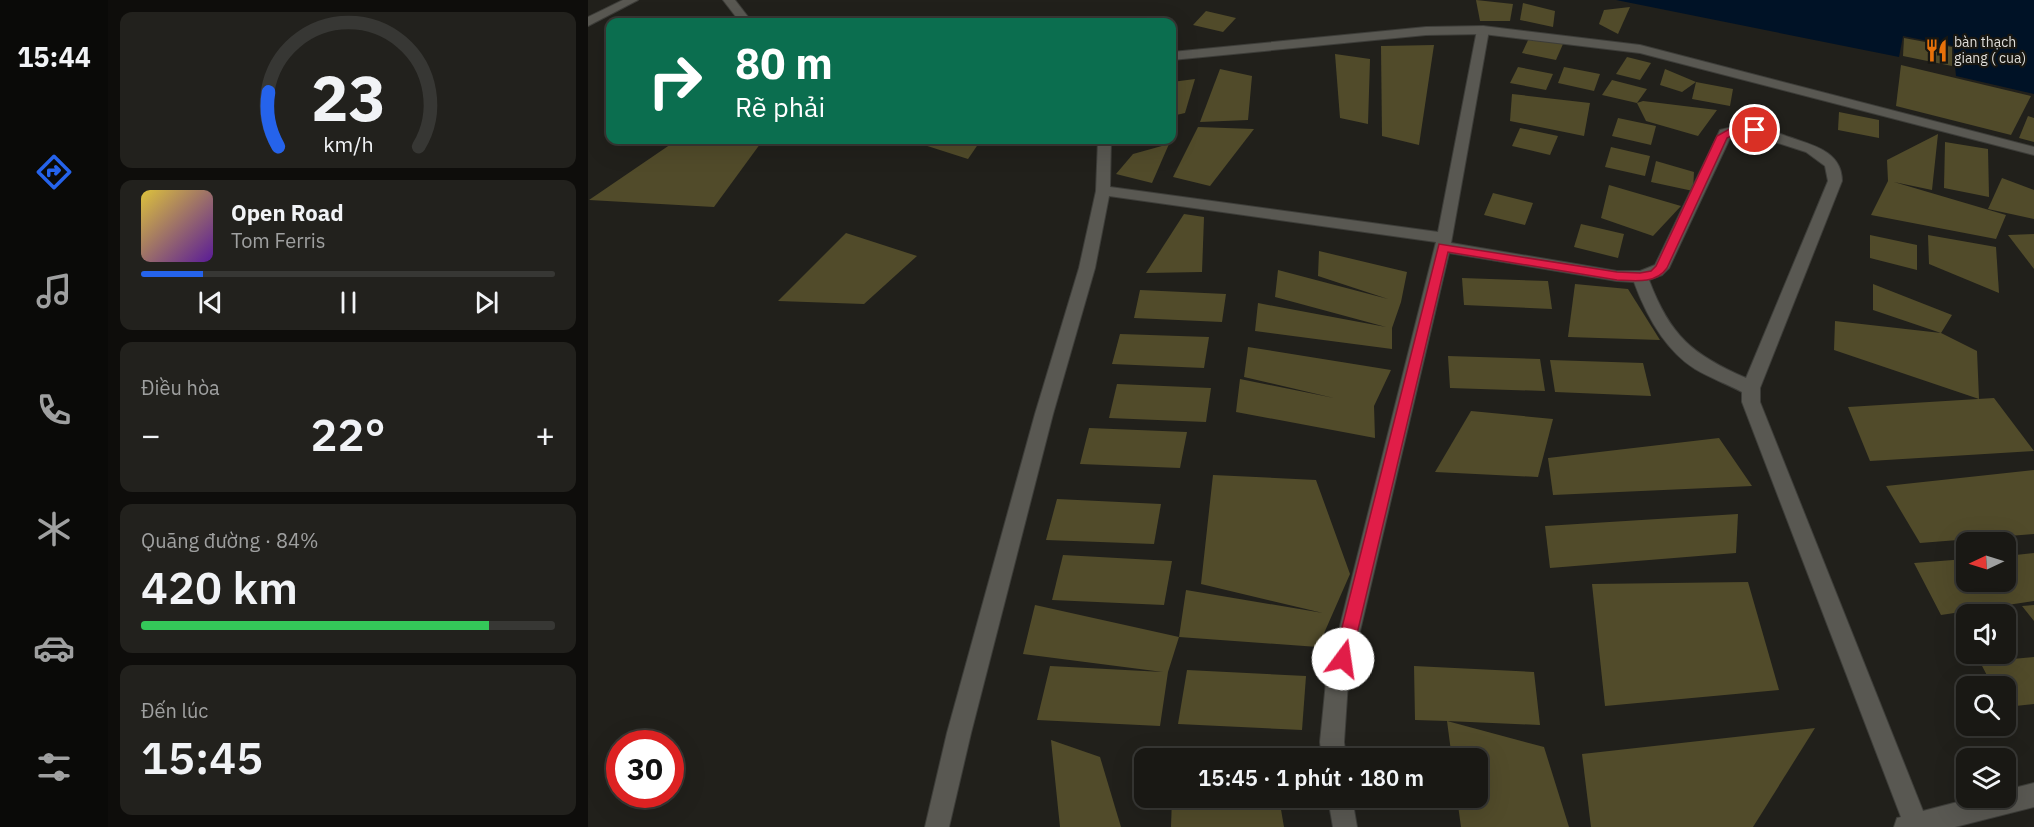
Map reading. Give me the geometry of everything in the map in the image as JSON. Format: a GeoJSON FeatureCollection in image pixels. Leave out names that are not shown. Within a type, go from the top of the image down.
{"type":"FeatureCollection","features":[{"type":"Feature","properties":{"kind":"street"},"geometry":{"type":"LineString","coordinates":[[588,22],[632,0]]}},
{"type":"Feature","properties":{"kind":"street"},"geometry":{"type":"LineString","coordinates":[[729,0],[743,18]]}},
{"type":"Feature","properties":{"kind":"street"},"geometry":{"type":"LineString","coordinates":[[1333,748],[1337,682],[1444,242],[1483,30]]}},
{"type":"Feature","properties":{"kind":"street"},"geometry":{"type":"LineString","coordinates":[[1176,56],[1426,31],[1483,30],[1640,49],[2034,151]]}},
{"type":"Feature","properties":{"kind":"street"},"geometry":{"type":"LineString","coordinates":[[1103,191],[1444,242],[1617,276],[1640,277],[1654,274],[1661,268],[1725,133],[1740,129],[1755,130],[1814,150],[1828,159],[1836,174],[1835,181],[1751,388],[1751,402],[1911,826],[2034,795]]}},
{"type":"Feature","properties":{"kind":"street"},"geometry":{"type":"LineString","coordinates":[[937,827],[959,733],[1044,414],[1087,268],[1103,191],[1104,144]]}},
{"type":"Feature","properties":{"kind":"street"},"geometry":{"type":"LineString","coordinates":[[1640,277],[1647,298],[1670,337],[1697,361],[1751,388]]}},
{"type":"Feature","properties":{"kind":"street"},"geometry":{"type":"LineString","coordinates":[[1342,808],[1345,827]]}},
{"type":"Feature","properties":{"kind":"water"},"geometry":{"type":"Polygon","coordinates":[[[1616,0],[2034,0],[2034,94],[1956,76],[1953,46],[1903,36],[1899,57],[1616,0]]]}},
{"type":"Feature","properties":{"kind":"building"},"geometry":{"type":"Polygon","coordinates":[[[1476,0],[1513,4],[1510,21],[1480,21],[1476,0]]]}},
{"type":"Feature","properties":{"kind":"building"},"geometry":{"type":"Polygon","coordinates":[[[1523,3],[1555,11],[1553,27],[1520,20],[1523,3]]]}},
{"type":"Feature","properties":{"kind":"building"},"geometry":{"type":"Polygon","coordinates":[[[1630,7],[1618,34],[1599,24],[1604,10],[1630,7]]]}},
{"type":"Feature","properties":{"kind":"building"},"geometry":{"type":"Polygon","coordinates":[[[1206,11],[1236,18],[1223,32],[1193,25],[1206,11]]]}},
{"type":"Feature","properties":{"kind":"building"},"geometry":{"type":"Polygon","coordinates":[[[1529,38],[1563,44],[1556,60],[1522,53],[1529,38]]]}},
{"type":"Feature","properties":{"kind":"building"},"geometry":{"type":"Polygon","coordinates":[[[1904,38],[1952,47],[1952,66],[1903,56],[1904,38]]]}},
{"type":"Feature","properties":{"kind":"building"},"geometry":{"type":"Polygon","coordinates":[[[1434,45],[1419,145],[1382,136],[1381,46],[1434,45]]]}},
{"type":"Feature","properties":{"kind":"building"},"geometry":{"type":"Polygon","coordinates":[[[1335,54],[1370,59],[1368,124],[1340,118],[1335,54]]]}},
{"type":"Feature","properties":{"kind":"building"},"geometry":{"type":"Polygon","coordinates":[[[1627,57],[1651,63],[1640,80],[1616,74],[1627,57]]]}},
{"type":"Feature","properties":{"kind":"building"},"geometry":{"type":"Polygon","coordinates":[[[1901,65],[2031,96],[2011,135],[1896,106],[1901,65]]]}},
{"type":"Feature","properties":{"kind":"building"},"geometry":{"type":"Polygon","coordinates":[[[1518,67],[1553,74],[1546,90],[1510,83],[1518,67]]]}},
{"type":"Feature","properties":{"kind":"building"},"geometry":{"type":"Polygon","coordinates":[[[1564,67],[1600,74],[1594,91],[1558,83],[1564,67]]]}},
{"type":"Feature","properties":{"kind":"building"},"geometry":{"type":"Polygon","coordinates":[[[1220,69],[1252,76],[1248,120],[1200,122],[1220,69]]]}},
{"type":"Feature","properties":{"kind":"building"},"geometry":{"type":"Polygon","coordinates":[[[1665,69],[1696,82],[1682,92],[1660,85],[1665,69]]]}},
{"type":"Feature","properties":{"kind":"building"},"geometry":{"type":"Polygon","coordinates":[[[1195,79],[1185,113],[1176,115],[1176,81],[1195,79]]]}},
{"type":"Feature","properties":{"kind":"building"},"geometry":{"type":"Polygon","coordinates":[[[1612,80],[1647,89],[1637,103],[1602,95],[1612,80]]]}},
{"type":"Feature","properties":{"kind":"building"},"geometry":{"type":"Polygon","coordinates":[[[1696,82],[1733,89],[1730,106],[1692,99],[1696,82]]]}},
{"type":"Feature","properties":{"kind":"building"},"geometry":{"type":"Polygon","coordinates":[[[1512,94],[1590,103],[1584,136],[1510,121],[1512,94]]]}},
{"type":"Feature","properties":{"kind":"building"},"geometry":{"type":"Polygon","coordinates":[[[1643,101],[1717,110],[1698,136],[1646,121],[1637,103],[1643,101]]]}},
{"type":"Feature","properties":{"kind":"building"},"geometry":{"type":"Polygon","coordinates":[[[1839,112],[1879,120],[1879,138],[1838,130],[1839,112]]]}},
{"type":"Feature","properties":{"kind":"building"},"geometry":{"type":"Polygon","coordinates":[[[2028,116],[2034,118],[2034,142],[2019,138],[2028,116]]]}},
{"type":"Feature","properties":{"kind":"building"},"geometry":{"type":"Polygon","coordinates":[[[1618,118],[1656,126],[1651,145],[1612,136],[1618,118]]]}},
{"type":"Feature","properties":{"kind":"building"},"geometry":{"type":"Polygon","coordinates":[[[1198,127],[1254,129],[1210,186],[1173,177],[1198,127]]]}},
{"type":"Feature","properties":{"kind":"building"},"geometry":{"type":"Polygon","coordinates":[[[1520,128],[1558,136],[1550,155],[1512,146],[1520,128]]]}},
{"type":"Feature","properties":{"kind":"building"},"geometry":{"type":"Polygon","coordinates":[[[1938,134],[1932,190],[1894,182],[2006,215],[1996,239],[1871,215],[1888,181],[1887,160],[1938,134]]]}},
{"type":"Feature","properties":{"kind":"building"},"geometry":{"type":"Polygon","coordinates":[[[1945,142],[1988,149],[1989,197],[1944,188],[1945,142]]]}},
{"type":"Feature","properties":{"kind":"building"},"geometry":{"type":"Polygon","coordinates":[[[671,144],[760,144],[714,207],[589,200],[671,144]]]}},
{"type":"Feature","properties":{"kind":"building"},"geometry":{"type":"Polygon","coordinates":[[[921,144],[978,144],[968,159],[921,144]]]}},
{"type":"Feature","properties":{"kind":"building"},"geometry":{"type":"Polygon","coordinates":[[[1169,144],[1152,183],[1116,174],[1133,154],[1169,144]]]}},
{"type":"Feature","properties":{"kind":"building"},"geometry":{"type":"Polygon","coordinates":[[[1611,147],[1650,156],[1645,176],[1605,167],[1611,147]]]}},
{"type":"Feature","properties":{"kind":"building"},"geometry":{"type":"Polygon","coordinates":[[[1656,161],[1694,172],[1693,191],[1651,182],[1656,161]]]}},
{"type":"Feature","properties":{"kind":"building"},"geometry":{"type":"Polygon","coordinates":[[[2002,178],[2034,190],[2034,219],[1988,209],[2002,178]]]}},
{"type":"Feature","properties":{"kind":"building"},"geometry":{"type":"Polygon","coordinates":[[[1609,185],[1681,206],[1653,236],[1601,218],[1609,185]]]}},
{"type":"Feature","properties":{"kind":"building"},"geometry":{"type":"Polygon","coordinates":[[[1493,193],[1533,203],[1525,225],[1484,215],[1493,193]]]}},
{"type":"Feature","properties":{"kind":"building"},"geometry":{"type":"Polygon","coordinates":[[[1184,214],[1204,217],[1202,272],[1146,273],[1184,214]]]}},
{"type":"Feature","properties":{"kind":"building"},"geometry":{"type":"Polygon","coordinates":[[[1581,224],[1624,234],[1618,258],[1574,247],[1581,224]]]}},
{"type":"Feature","properties":{"kind":"building"},"geometry":{"type":"Polygon","coordinates":[[[846,233],[917,256],[864,304],[778,301],[846,233]]]}},
{"type":"Feature","properties":{"kind":"building"},"geometry":{"type":"Polygon","coordinates":[[[2034,234],[2034,269],[2008,235],[2034,234]]]}},
{"type":"Feature","properties":{"kind":"building"},"geometry":{"type":"Polygon","coordinates":[[[1870,235],[1917,245],[1917,270],[1870,258],[1870,235]]]}},
{"type":"Feature","properties":{"kind":"building"},"geometry":{"type":"Polygon","coordinates":[[[1928,235],[1996,247],[1999,293],[1929,264],[1928,235]]]}},
{"type":"Feature","properties":{"kind":"building"},"geometry":{"type":"Polygon","coordinates":[[[1319,251],[1407,272],[1401,302],[1392,328],[1392,349],[1255,331],[1258,303],[1386,327],[1275,297],[1278,270],[1388,299],[1318,276],[1319,251]]]}},
{"type":"Feature","properties":{"kind":"building"},"geometry":{"type":"Polygon","coordinates":[[[1462,278],[1548,281],[1552,309],[1464,305],[1462,278]]]}},
{"type":"Feature","properties":{"kind":"building"},"geometry":{"type":"Polygon","coordinates":[[[1575,284],[1628,289],[1660,340],[1568,337],[1575,284]]]}},
{"type":"Feature","properties":{"kind":"building"},"geometry":{"type":"Polygon","coordinates":[[[1873,284],[1952,315],[1941,333],[1873,310],[1873,284]]]}},
{"type":"Feature","properties":{"kind":"building"},"geometry":{"type":"Polygon","coordinates":[[[1140,290],[1226,294],[1222,322],[1134,318],[1140,290]]]}},
{"type":"Feature","properties":{"kind":"building"},"geometry":{"type":"Polygon","coordinates":[[[1835,321],[1941,333],[1977,351],[1979,399],[1834,350],[1835,321]]]}},
{"type":"Feature","properties":{"kind":"building"},"geometry":{"type":"Polygon","coordinates":[[[1120,334],[1209,337],[1204,368],[1112,364],[1120,334]]]}},
{"type":"Feature","properties":{"kind":"building"},"geometry":{"type":"Polygon","coordinates":[[[1248,347],[1391,370],[1374,406],[1375,438],[1236,412],[1240,379],[1334,398],[1244,377],[1248,347]]]}},
{"type":"Feature","properties":{"kind":"building"},"geometry":{"type":"Polygon","coordinates":[[[1448,356],[1540,359],[1545,391],[1450,388],[1448,356]]]}},
{"type":"Feature","properties":{"kind":"building"},"geometry":{"type":"Polygon","coordinates":[[[1550,360],[1643,363],[1651,396],[1555,392],[1550,360]]]}},
{"type":"Feature","properties":{"kind":"building"},"geometry":{"type":"Polygon","coordinates":[[[1117,384],[1211,388],[1206,422],[1109,418],[1117,384]]]}},
{"type":"Feature","properties":{"kind":"building"},"geometry":{"type":"Polygon","coordinates":[[[1994,398],[2034,451],[1870,461],[1848,407],[1994,398]]]}},
{"type":"Feature","properties":{"kind":"building"},"geometry":{"type":"Polygon","coordinates":[[[1471,411],[1553,419],[1538,477],[1435,472],[1471,411]]]}},
{"type":"Feature","properties":{"kind":"building"},"geometry":{"type":"Polygon","coordinates":[[[1089,428],[1187,432],[1180,468],[1080,464],[1089,428]]]}},
{"type":"Feature","properties":{"kind":"building"},"geometry":{"type":"Polygon","coordinates":[[[1719,438],[1752,486],[1553,495],[1548,458],[1719,438]]]}},
{"type":"Feature","properties":{"kind":"building"},"geometry":{"type":"Polygon","coordinates":[[[2034,470],[2034,534],[2016,535],[2016,532],[1956,532],[1956,540],[1920,543],[1886,486],[2034,470]]]}},
{"type":"Feature","properties":{"kind":"building"},"geometry":{"type":"Polygon","coordinates":[[[1213,475],[1316,480],[1350,574],[1318,647],[1179,637],[1186,590],[1323,613],[1201,584],[1213,475]]]}},
{"type":"Feature","properties":{"kind":"building"},"geometry":{"type":"Polygon","coordinates":[[[1057,499],[1161,504],[1154,544],[1046,540],[1057,499]]]}},
{"type":"Feature","properties":{"kind":"building"},"geometry":{"type":"Polygon","coordinates":[[[1738,514],[1736,553],[1550,568],[1545,526],[1738,514]]]}},
{"type":"Feature","properties":{"kind":"building"},"geometry":{"type":"Polygon","coordinates":[[[2034,553],[2034,601],[2014,604],[1956,604],[1956,613],[1941,615],[1914,563],[1956,560],[1956,592],[2016,592],[2016,555],[2034,553]]]}},
{"type":"Feature","properties":{"kind":"building"},"geometry":{"type":"Polygon","coordinates":[[[1063,555],[1172,561],[1164,605],[1052,600],[1063,555]]]}},
{"type":"Feature","properties":{"kind":"building"},"geometry":{"type":"Polygon","coordinates":[[[1748,582],[1779,690],[1605,706],[1592,584],[1748,582]]]}},
{"type":"Feature","properties":{"kind":"building"},"geometry":{"type":"Polygon","coordinates":[[[1035,605],[1179,637],[1168,672],[1160,726],[1037,720],[1050,666],[1163,672],[1023,654],[1035,605]]]}},
{"type":"Feature","properties":{"kind":"building"},"geometry":{"type":"Polygon","coordinates":[[[2034,605],[2034,621],[2022,606],[2034,605]]]}},
{"type":"Feature","properties":{"kind":"building"},"geometry":{"type":"Polygon","coordinates":[[[2034,657],[2034,704],[2016,706],[2016,676],[1987,676],[1981,664],[2016,664],[2016,659],[2034,657]]]}},
{"type":"Feature","properties":{"kind":"building"},"geometry":{"type":"Polygon","coordinates":[[[1414,666],[1534,672],[1540,725],[1415,720],[1414,666]]]}},
{"type":"Feature","properties":{"kind":"building"},"geometry":{"type":"Polygon","coordinates":[[[1187,670],[1306,676],[1302,730],[1178,724],[1187,670]]]}},
{"type":"Feature","properties":{"kind":"building"},"geometry":{"type":"Polygon","coordinates":[[[1447,721],[1544,747],[1569,827],[1461,827],[1458,808],[1488,808],[1488,748],[1451,748],[1447,721]]]}},
{"type":"Feature","properties":{"kind":"building"},"geometry":{"type":"Polygon","coordinates":[[[1815,728],[1753,827],[1591,827],[1582,754],[1815,728]]]}},
{"type":"Feature","properties":{"kind":"building"},"geometry":{"type":"Polygon","coordinates":[[[1051,740],[1100,757],[1121,827],[1060,827],[1051,740]]]}},
{"type":"Feature","properties":{"kind":"building"},"geometry":{"type":"Polygon","coordinates":[[[1172,808],[1281,808],[1284,827],[1171,827],[1172,808]]]}},
{"type":"Feature","properties":{"kind":"place","name":"bàn thạch giang ( cua)"},"geometry":{"type":"Point","coordinates":[1936,50]}},
{"type":"Feature","properties":{"kind":"route"},"geometry":{"type":"LineString","coordinates":[[1343,659],[1443,247],[1617,276],[1640,277],[1654,274],[1661,268],[1725,133],[1740,129],[1755,130]]}}]}
